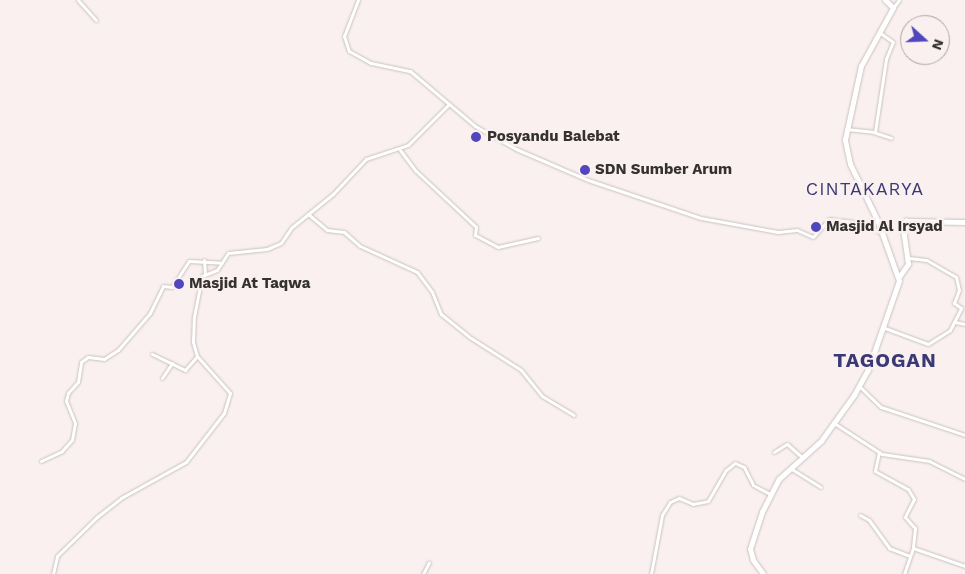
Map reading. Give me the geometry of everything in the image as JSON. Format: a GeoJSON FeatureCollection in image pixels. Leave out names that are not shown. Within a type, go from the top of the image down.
{"type":"FeatureCollection","features":[{"type":"Feature","properties":{"kind":"main road"},"geometry":{"type":"LineString","coordinates":[[885,0],[893,8],[858,73],[845,129],[850,164],[882,232],[899,277]]}},
{"type":"Feature","properties":{"kind":"main road"},"geometry":{"type":"LineString","coordinates":[[763,574],[753,560],[750,549],[753,532],[770,494],[789,468],[820,441],[859,386],[899,277],[907,269],[908,258],[902,227],[906,220],[965,222]]}},
{"type":"Feature","properties":{"kind":"street"},"geometry":{"type":"LineString","coordinates":[[78,0],[96,20]]}},
{"type":"Feature","properties":{"kind":"street"},"geometry":{"type":"LineString","coordinates":[[358,0],[344,36],[349,51],[371,63],[410,71],[490,136],[516,149],[588,180],[701,218],[784,232],[797,230],[814,237],[829,220],[853,222],[882,232]]}},
{"type":"Feature","properties":{"kind":"street"},"geometry":{"type":"LineString","coordinates":[[893,8],[899,0]]}},
{"type":"Feature","properties":{"kind":"street"},"geometry":{"type":"LineString","coordinates":[[875,132],[886,59],[893,42],[879,32]]}},
{"type":"Feature","properties":{"kind":"street"},"geometry":{"type":"LineString","coordinates":[[53,574],[57,556],[96,517],[121,498],[186,462],[224,413],[230,393],[197,356],[193,342],[194,317],[200,279],[205,274],[217,270],[229,253],[267,250],[281,243],[291,228],[334,194],[366,159],[400,150],[449,104]]}},
{"type":"Feature","properties":{"kind":"street"},"geometry":{"type":"LineString","coordinates":[[845,129],[875,132],[891,138]]}},
{"type":"Feature","properties":{"kind":"street"},"geometry":{"type":"LineString","coordinates":[[400,150],[429,184],[476,227],[475,235],[496,246],[538,238]]}},
{"type":"Feature","properties":{"kind":"street"},"geometry":{"type":"LineString","coordinates":[[308,214],[327,230],[344,232],[360,246],[417,272],[432,292],[441,314],[471,338],[521,370],[542,396],[574,415]]}},
{"type":"Feature","properties":{"kind":"street"},"geometry":{"type":"LineString","coordinates":[[881,327],[927,344],[942,338],[955,322],[961,308],[954,303],[959,290],[956,277],[926,260],[908,258]]}},
{"type":"Feature","properties":{"kind":"street"},"geometry":{"type":"LineString","coordinates":[[204,260],[205,274]]}},
{"type":"Feature","properties":{"kind":"street"},"geometry":{"type":"LineString","coordinates":[[41,462],[62,451],[72,440],[76,423],[66,401],[68,393],[78,382],[81,362],[88,357],[104,359],[118,350],[150,313],[163,286],[172,287],[189,261],[222,262]]}},
{"type":"Feature","properties":{"kind":"street"},"geometry":{"type":"LineString","coordinates":[[955,322],[965,324]]}},
{"type":"Feature","properties":{"kind":"street"},"geometry":{"type":"LineString","coordinates":[[152,354],[185,370],[197,356]]}},
{"type":"Feature","properties":{"kind":"street"},"geometry":{"type":"LineString","coordinates":[[162,378],[172,363]]}},
{"type":"Feature","properties":{"kind":"street"},"geometry":{"type":"LineString","coordinates":[[859,386],[881,406],[965,435]]}},
{"type":"Feature","properties":{"kind":"street"},"geometry":{"type":"LineString","coordinates":[[834,422],[879,452],[900,459],[929,462],[965,479]]}},
{"type":"Feature","properties":{"kind":"street"},"geometry":{"type":"LineString","coordinates":[[774,452],[787,444],[801,456]]}},
{"type":"Feature","properties":{"kind":"street"},"geometry":{"type":"LineString","coordinates":[[879,452],[876,471],[908,489],[914,499],[905,517],[916,528],[913,548],[904,574]]}},
{"type":"Feature","properties":{"kind":"street"},"geometry":{"type":"LineString","coordinates":[[651,574],[662,515],[670,502],[679,498],[693,504],[708,501],[725,471],[735,464],[744,467],[753,485],[770,494]]}},
{"type":"Feature","properties":{"kind":"street"},"geometry":{"type":"LineString","coordinates":[[789,468],[820,487]]}},
{"type":"Feature","properties":{"kind":"street"},"geometry":{"type":"LineString","coordinates":[[860,515],[869,520],[889,548],[910,556]]}},
{"type":"Feature","properties":{"kind":"street"},"geometry":{"type":"LineString","coordinates":[[913,548],[965,566]]}},
{"type":"Feature","properties":{"kind":"street"},"geometry":{"type":"LineString","coordinates":[[423,574],[429,562]]}},
{"type":"Feature","properties":{"kind":"place","name":"Posyandu Balebat"},"geometry":{"type":"Point","coordinates":[476,137]}},
{"type":"Feature","properties":{"kind":"place","name":"SDN Sumber Arum"},"geometry":{"type":"Point","coordinates":[585,170]}},
{"type":"Feature","properties":{"kind":"place","name":"Masjid Al Irsyad"},"geometry":{"type":"Point","coordinates":[816,227]}},
{"type":"Feature","properties":{"kind":"place","name":"Masjid At Taqwa"},"geometry":{"type":"Point","coordinates":[179,284]}},
{"type":"Feature","properties":{"kind":"district","name":"CINTAKARYA"},"geometry":{"type":"Point","coordinates":[865,189]}},
{"type":"Feature","properties":{"kind":"district","name":"TAGOGAN"},"geometry":{"type":"Point","coordinates":[885,360]}}]}
